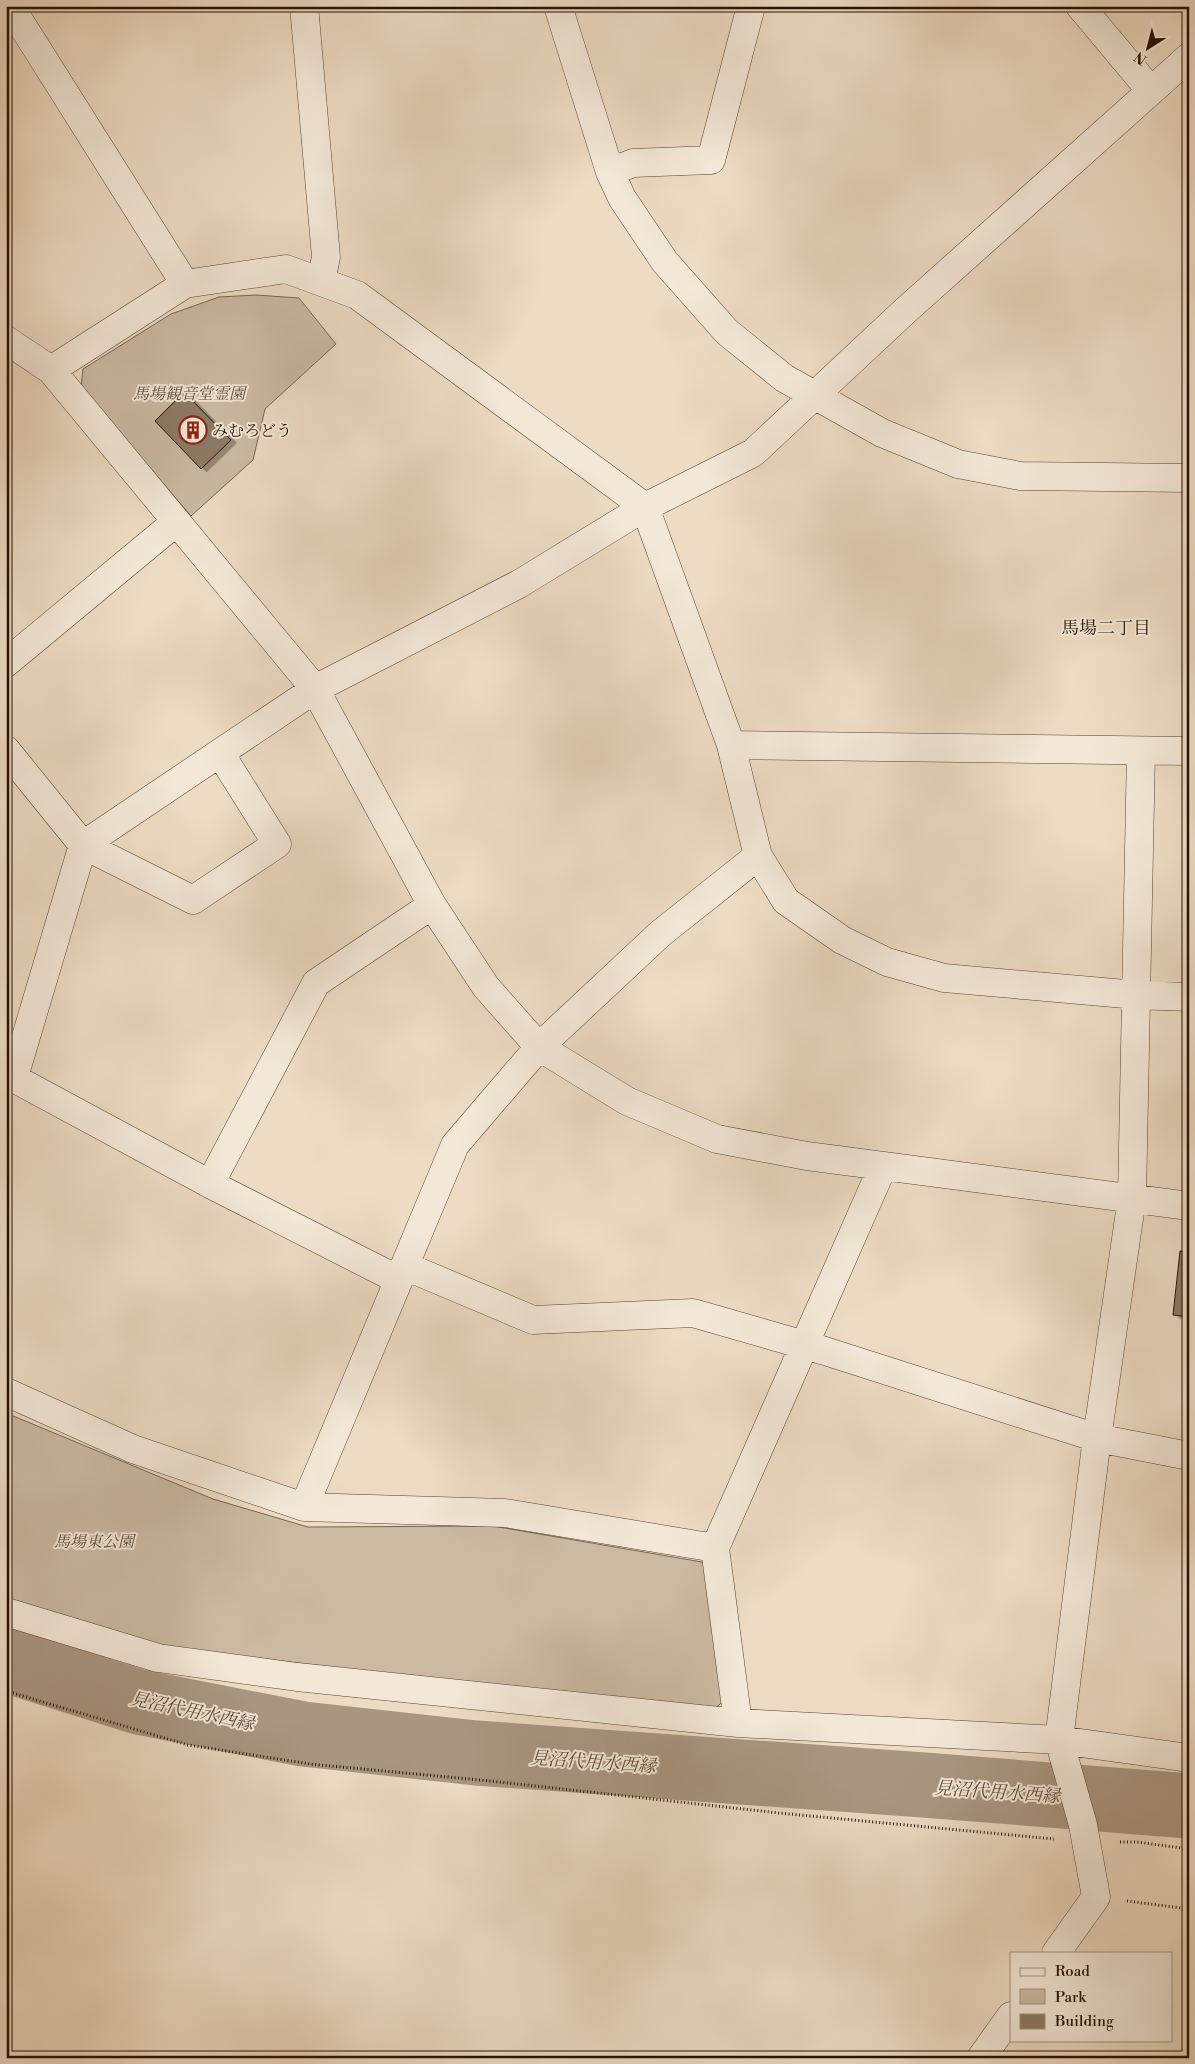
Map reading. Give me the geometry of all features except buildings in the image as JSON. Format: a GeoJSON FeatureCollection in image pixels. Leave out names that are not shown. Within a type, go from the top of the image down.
{"type":"FeatureCollection","features":[{"type":"Feature","properties":{"kind":"street"},"geometry":{"type":"LineString","coordinates":[[10,6],[185,284]]}},
{"type":"Feature","properties":{"kind":"street"},"geometry":{"type":"LineString","coordinates":[[304,6],[326,257],[321,281]]}},
{"type":"Feature","properties":{"kind":"street"},"geometry":{"type":"LineString","coordinates":[[558,6],[610,172],[622,198],[665,262],[728,332],[784,378],[882,433],[958,464],[1020,476],[1189,478]]}},
{"type":"Feature","properties":{"kind":"street"},"geometry":{"type":"LineString","coordinates":[[610,172],[633,163],[711,160],[751,6]]}},
{"type":"Feature","properties":{"kind":"street"},"geometry":{"type":"LineString","coordinates":[[1080,6],[1152,91]]}},
{"type":"Feature","properties":{"kind":"street"},"geometry":{"type":"LineString","coordinates":[[1184,71],[1152,91],[905,311],[753,453],[645,508],[519,584],[315,689],[83,846],[10,1076],[210,1184],[402,1273],[533,1320],[693,1313],[804,1345],[1097,1438],[1189,1456]]}},
{"type":"Feature","properties":{"kind":"street"},"geometry":{"type":"LineString","coordinates":[[51,370],[185,284],[286,269],[357,295],[645,508],[731,745],[758,856],[786,901],[842,940],[887,962],[944,978],[1137,995],[1189,997]]}},
{"type":"Feature","properties":{"kind":"street"},"geometry":{"type":"LineString","coordinates":[[6,340],[51,370],[315,689],[432,905],[486,987],[539,1047],[627,1101],[717,1139],[808,1156],[1189,1206]]}},
{"type":"Feature","properties":{"kind":"street"},"geometry":{"type":"LineString","coordinates":[[6,663],[176,522]]}},
{"type":"Feature","properties":{"kind":"street"},"geometry":{"type":"LineString","coordinates":[[731,745],[1189,751]]}},
{"type":"Feature","properties":{"kind":"street"},"geometry":{"type":"LineString","coordinates":[[6,750],[83,846],[193,900],[277,844],[220,753]]}},
{"type":"Feature","properties":{"kind":"street"},"geometry":{"type":"LineString","coordinates":[[1057,1952],[1096,1897],[1085,1834],[1059,1740],[1097,1438],[1132,1198],[1141,751]]}},
{"type":"Feature","properties":{"kind":"street"},"geometry":{"type":"LineString","coordinates":[[304,1507],[455,1145],[539,1047],[662,933],[758,856]]}},
{"type":"Feature","properties":{"kind":"street"},"geometry":{"type":"LineString","coordinates":[[210,1184],[316,983],[432,905]]}},
{"type":"Feature","properties":{"kind":"street"},"geometry":{"type":"LineString","coordinates":[[738,1723],[715,1548],[883,1166]]}},
{"type":"Feature","properties":{"kind":"street"},"geometry":{"type":"LineString","coordinates":[[6,1392],[133,1449],[304,1507],[505,1513],[715,1548]]}},
{"type":"Feature","properties":{"kind":"street"},"geometry":{"type":"LineString","coordinates":[[6,1612],[158,1658],[296,1677],[738,1723],[1059,1740],[1189,1758]]}},
{"type":"Feature","properties":{"kind":"street"},"geometry":{"type":"LineString","coordinates":[[982,2058],[1010,2017]]}},
{"type":"Feature","properties":{"kind":"path"},"geometry":{"type":"LineString","coordinates":[[6,1691],[188,1745],[310,1764],[1085,1834],[1189,1849]]}},
{"type":"Feature","properties":{"kind":"path"},"geometry":{"type":"LineString","coordinates":[[1096,1897],[1189,1909]]}},
{"type":"Feature","properties":{"kind":"green space","name":"馬場観音堂霊園"},"geometry":{"type":"Polygon","coordinates":[[[256,295],[299,298],[336,344],[265,409],[253,460],[191,516],[81,387],[83,369],[171,314],[219,297],[256,295]]]}},
{"type":"Feature","properties":{"kind":"green space","name":"馬場東公園"},"geometry":{"type":"Polygon","coordinates":[[[6,1413],[213,1499],[308,1527],[493,1526],[702,1562],[711,1575],[725,1699],[711,1713],[149,1645],[6,1603],[6,1413]]]}},
{"type":"Feature","properties":{"kind":"waterway","name":"見沼代用水西縁"},"geometry":{"type":"LineString","coordinates":[[6,1660],[139,1702],[303,1734],[476,1753],[1189,1806]]}},
{"type":"Feature","properties":{"kind":"place","name":"みむろどう"},"geometry":{"type":"Point","coordinates":[193,430]}},
{"type":"Feature","properties":{"kind":"district","name":"馬場二丁目"},"geometry":{"type":"Point","coordinates":[1106,628]}}]}
